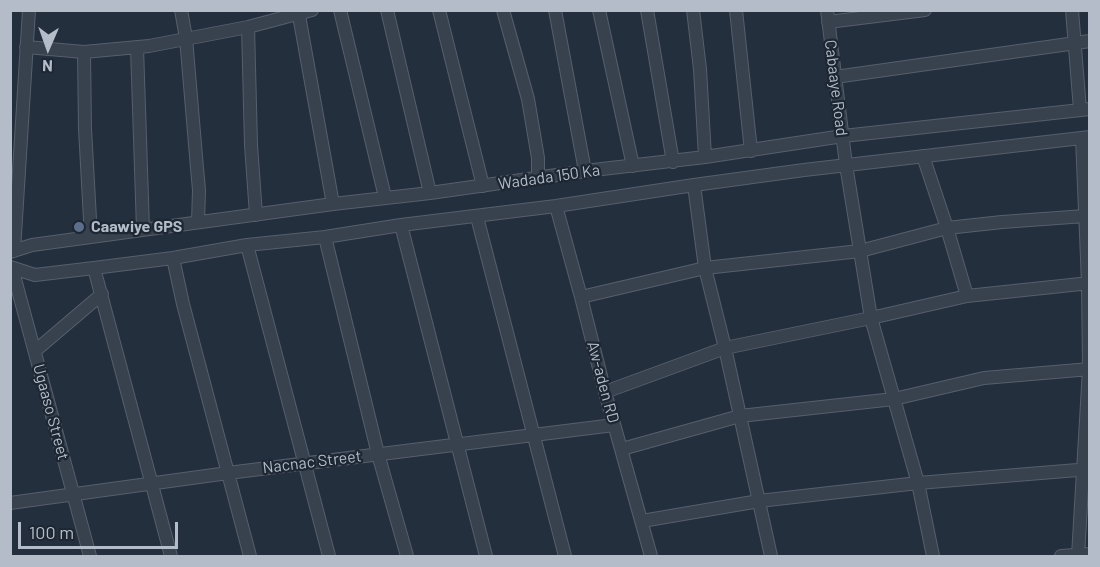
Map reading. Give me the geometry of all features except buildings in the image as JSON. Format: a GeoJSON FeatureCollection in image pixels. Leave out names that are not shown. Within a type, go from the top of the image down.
{"type":"FeatureCollection","features":[{"type":"Feature","properties":{"kind":"street"},"geometry":{"type":"LineString","coordinates":[[12,252],[21,151],[29,10]]}},
{"type":"Feature","properties":{"kind":"street"},"geometry":{"type":"LineString","coordinates":[[181,10],[186,38],[199,190],[198,222]]}},
{"type":"Feature","properties":{"kind":"street"},"geometry":{"type":"LineString","coordinates":[[26,47],[84,52],[137,47],[248,27],[312,10]]}},
{"type":"Feature","properties":{"kind":"street"},"geometry":{"type":"LineString","coordinates":[[340,10],[385,197]]}},
{"type":"Feature","properties":{"kind":"street"},"geometry":{"type":"LineString","coordinates":[[387,10],[430,193]]}},
{"type":"Feature","properties":{"kind":"street"},"geometry":{"type":"LineString","coordinates":[[439,10],[483,186]]}},
{"type":"Feature","properties":{"kind":"street"},"geometry":{"type":"LineString","coordinates":[[503,10],[528,99],[538,158],[538,178]]}},
{"type":"Feature","properties":{"kind":"street"},"geometry":{"type":"LineString","coordinates":[[555,10],[585,171]]}},
{"type":"Feature","properties":{"kind":"street"},"geometry":{"type":"LineString","coordinates":[[599,10],[633,166]]}},
{"type":"Feature","properties":{"kind":"street"},"geometry":{"type":"LineString","coordinates":[[647,10],[673,162]]}},
{"type":"Feature","properties":{"kind":"street"},"geometry":{"type":"LineString","coordinates":[[693,10],[700,69],[705,157]]}},
{"type":"Feature","properties":{"kind":"street"},"geometry":{"type":"LineString","coordinates":[[736,10],[751,151]]}},
{"type":"Feature","properties":{"kind":"street"},"geometry":{"type":"LineString","coordinates":[[827,16],[925,10]]}},
{"type":"Feature","properties":{"kind":"street"},"geometry":{"type":"LineString","coordinates":[[1072,10],[1074,42],[1085,110]]}},
{"type":"Feature","properties":{"kind":"street"},"geometry":{"type":"LineString","coordinates":[[298,12],[333,204]]}},
{"type":"Feature","properties":{"kind":"street","name":"Cabaaye Road"},"geometry":{"type":"LineString","coordinates":[[827,16],[846,165],[871,318],[918,483],[933,556]]}},
{"type":"Feature","properties":{"kind":"street"},"geometry":{"type":"LineString","coordinates":[[248,27],[256,214]]}},
{"type":"Feature","properties":{"kind":"street"},"geometry":{"type":"LineString","coordinates":[[835,77],[1089,41]]}},
{"type":"Feature","properties":{"kind":"street"},"geometry":{"type":"LineString","coordinates":[[137,47],[143,230]]}},
{"type":"Feature","properties":{"kind":"street"},"geometry":{"type":"LineString","coordinates":[[84,52],[85,129],[91,237]]}},
{"type":"Feature","properties":{"kind":"street","name":"Wadada 150 Ka"},"geometry":{"type":"LineString","coordinates":[[12,252],[32,245],[585,171],[673,162],[843,136],[1085,110]]}},
{"type":"Feature","properties":{"kind":"street"},"geometry":{"type":"LineString","coordinates":[[1061,556],[1082,555],[1089,369],[1089,283],[1085,216],[1087,202],[1086,138]]}},
{"type":"Feature","properties":{"kind":"street","name":"Wadada 150 Ka"},"geometry":{"type":"LineString","coordinates":[[11,268],[35,275],[94,268],[173,258],[247,245],[477,217],[846,165],[1086,138]]}},
{"type":"Feature","properties":{"kind":"street"},"geometry":{"type":"LineString","coordinates":[[923,156],[967,296]]}},
{"type":"Feature","properties":{"kind":"street"},"geometry":{"type":"LineString","coordinates":[[694,185],[705,268],[771,556]]}},
{"type":"Feature","properties":{"kind":"street","name":"Aw-aden RD"},"geometry":{"type":"LineString","coordinates":[[556,206],[651,556]]}},
{"type":"Feature","properties":{"kind":"street"},"geometry":{"type":"LineString","coordinates":[[581,297],[705,268],[860,251],[947,228],[1085,216]]}},
{"type":"Feature","properties":{"kind":"street"},"geometry":{"type":"LineString","coordinates":[[477,217],[565,556]]}},
{"type":"Feature","properties":{"kind":"street"},"geometry":{"type":"LineString","coordinates":[[401,225],[486,556]]}},
{"type":"Feature","properties":{"kind":"street"},"geometry":{"type":"LineString","coordinates":[[325,237],[378,454],[407,556]]}},
{"type":"Feature","properties":{"kind":"street"},"geometry":{"type":"LineString","coordinates":[[247,245],[328,556]]}},
{"type":"Feature","properties":{"kind":"street"},"geometry":{"type":"LineString","coordinates":[[173,258],[183,304],[250,556]]}},
{"type":"Feature","properties":{"kind":"street","name":"Ugaaso Street"},"geometry":{"type":"LineString","coordinates":[[11,268],[90,556]]}},
{"type":"Feature","properties":{"kind":"street"},"geometry":{"type":"LineString","coordinates":[[94,268],[171,556]]}},
{"type":"Feature","properties":{"kind":"street"},"geometry":{"type":"LineString","coordinates":[[605,392],[725,348],[967,296],[1089,283]]}},
{"type":"Feature","properties":{"kind":"street"},"geometry":{"type":"LineString","coordinates":[[34,351],[102,294]]}},
{"type":"Feature","properties":{"kind":"street"},"geometry":{"type":"LineString","coordinates":[[622,449],[740,416],[894,399],[984,378],[1089,369]]}},
{"type":"Feature","properties":{"kind":"street","name":"Nacnac Street"},"geometry":{"type":"LineString","coordinates":[[10,503],[228,473],[614,425]]}},
{"type":"Feature","properties":{"kind":"street"},"geometry":{"type":"LineString","coordinates":[[642,521],[759,501],[918,483],[1086,469]]}},
{"type":"Feature","properties":{"kind":"place","name":"Caawiye GPS"},"geometry":{"type":"Point","coordinates":[79,227]}}]}
